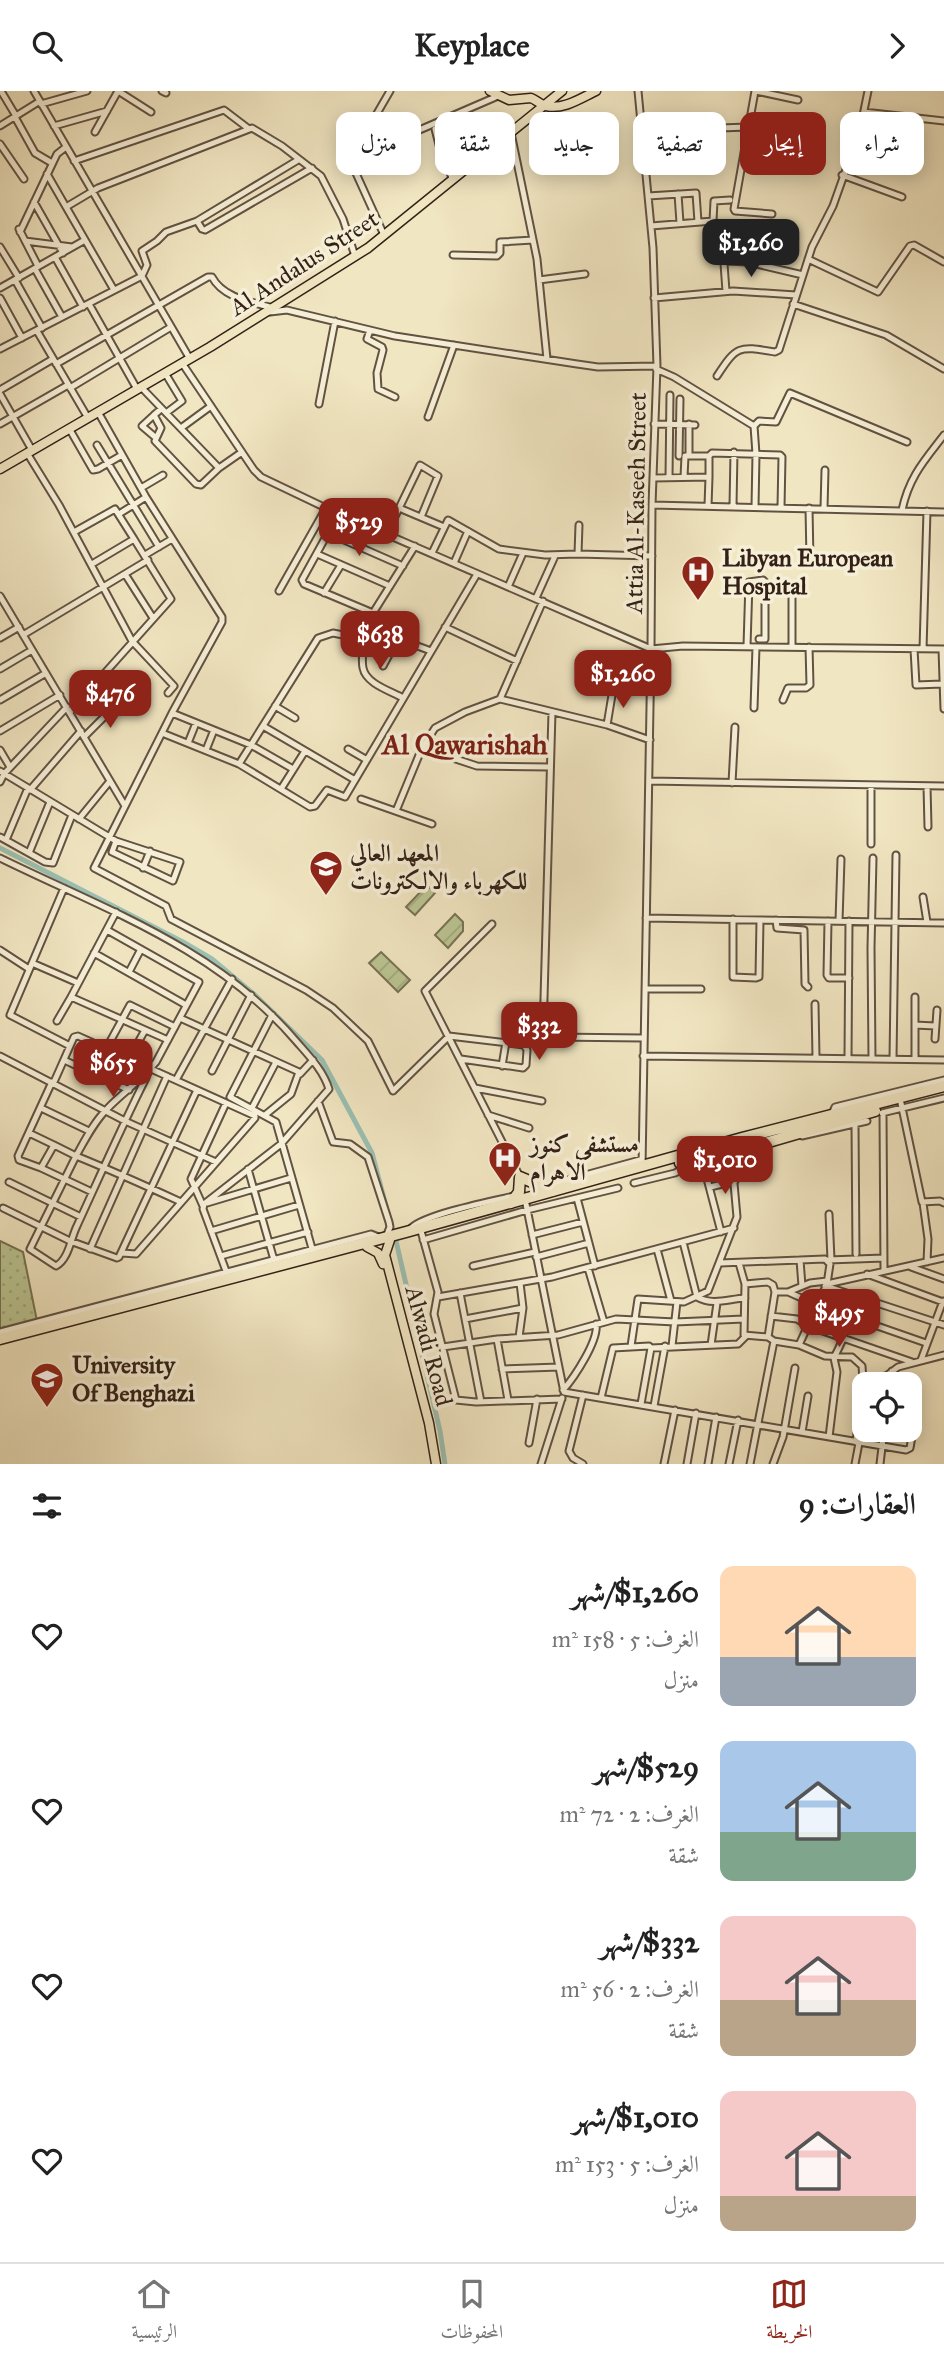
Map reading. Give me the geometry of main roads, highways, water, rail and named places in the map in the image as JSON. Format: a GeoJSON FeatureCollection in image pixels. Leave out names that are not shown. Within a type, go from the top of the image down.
{"type":"FeatureCollection","features":[{"type":"Feature","properties":{"kind":"highway"},"geometry":{"type":"LineString","coordinates":[[0,1342],[142,1298],[313,1253],[386,1238],[548,1189],[641,1164],[764,1138],[831,1116],[944,1086]]}},
{"type":"Feature","properties":{"kind":"highway"},"geometry":{"type":"LineString","coordinates":[[764,1138],[791,1135],[874,1115],[944,1092]]}},
{"type":"Feature","properties":{"kind":"highway"},"geometry":{"type":"LineString","coordinates":[[386,1238],[422,1236],[732,1150],[744,1143]]}},
{"type":"Feature","properties":{"kind":"highway"},"geometry":{"type":"LineString","coordinates":[[514,1199],[520,1177],[548,1189]]}},
{"type":"Feature","properties":{"kind":"highway"},"geometry":{"type":"LineString","coordinates":[[0,1342],[364,1242]]}},
{"type":"Feature","properties":{"kind":"main road","name":"Al Andalus Street"},"geometry":{"type":"LineString","coordinates":[[0,469],[51,442],[186,361],[355,256],[562,91]]}},
{"type":"Feature","properties":{"kind":"main road"},"geometry":{"type":"LineString","coordinates":[[494,93],[509,100],[531,97],[543,106],[565,105],[596,91]]}},
{"type":"Feature","properties":{"kind":"main road","name":"Al Andalus Street"},"geometry":{"type":"LineString","coordinates":[[0,475],[30,453]]}},
{"type":"Feature","properties":{"kind":"main road"},"geometry":{"type":"LineString","coordinates":[[364,1242],[383,1256],[386,1238]]}},
{"type":"Feature","properties":{"kind":"main road","name":"Alwadi Road"},"geometry":{"type":"LineString","coordinates":[[383,1256],[426,1416],[434,1464]]}},
{"type":"Feature","properties":{"kind":"waterway"},"geometry":{"type":"LineString","coordinates":[[0,848],[183,942],[212,959],[256,996],[322,1060],[372,1153],[386,1206]]}},
{"type":"Feature","properties":{"kind":"waterway"},"geometry":{"type":"LineString","coordinates":[[396,1241],[440,1431],[445,1464]]}},
{"type":"Feature","properties":{"kind":"place","name":"Libyan European Hospital"},"geometry":{"type":"Point","coordinates":[698,602]}},
{"type":"Feature","properties":{"kind":"place","name":"المعهد العالي للكهرباء والالكترونات"},"geometry":{"type":"Point","coordinates":[326,897]}},
{"type":"Feature","properties":{"kind":"place","name":"مستشفى كنوز الاهرام"},"geometry":{"type":"Point","coordinates":[505,1188]}},
{"type":"Feature","properties":{"kind":"place","name":"University Of Benghazi"},"geometry":{"type":"Point","coordinates":[47,1409]}},
{"type":"Feature","properties":{"kind":"district","name":"Al Qawarishah"},"geometry":{"type":"Point","coordinates":[465,744]}}]}
